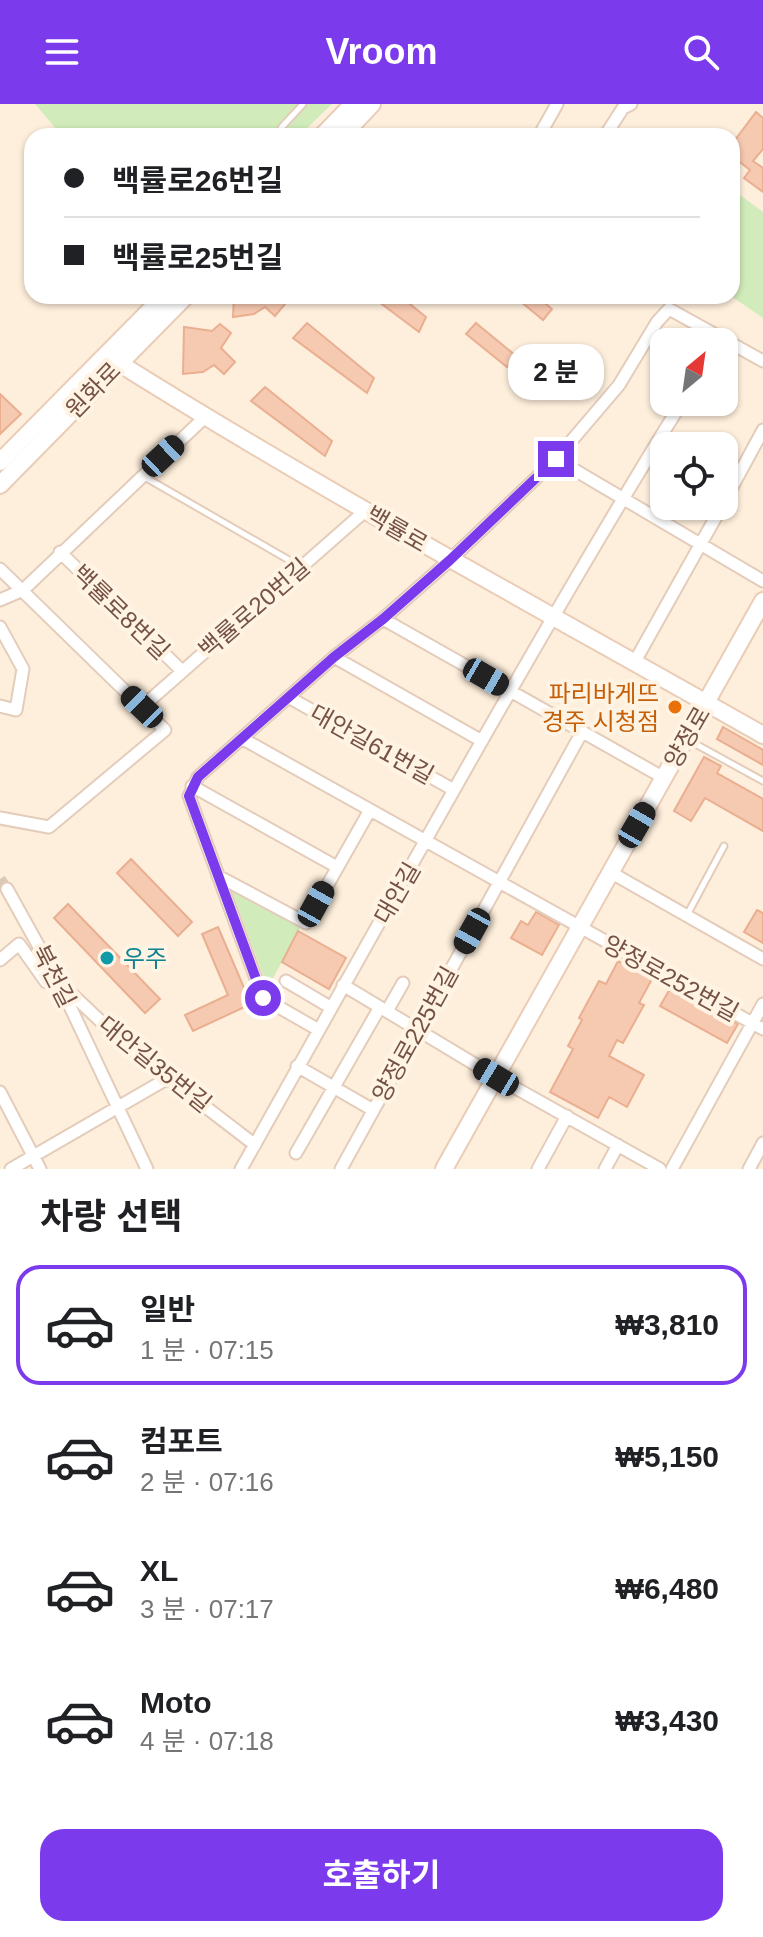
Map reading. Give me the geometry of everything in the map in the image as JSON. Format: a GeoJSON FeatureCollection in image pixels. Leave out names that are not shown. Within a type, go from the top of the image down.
{"type":"FeatureCollection","features":[{"type":"Feature","properties":{"kind":"street"},"geometry":{"type":"LineString","coordinates":[[330,128],[353,104]]}},
{"type":"Feature","properties":{"kind":"street"},"geometry":{"type":"LineString","coordinates":[[350,128],[372,104]]}},
{"type":"Feature","properties":{"kind":"street"},"geometry":{"type":"LineString","coordinates":[[544,128],[557,104]]}},
{"type":"Feature","properties":{"kind":"street"},"geometry":{"type":"LineString","coordinates":[[610,128],[623,105]]}},
{"type":"Feature","properties":{"kind":"street","name":"원화로"},"geometry":{"type":"LineString","coordinates":[[0,485],[157,304]]}},
{"type":"Feature","properties":{"kind":"street","name":"원화로"},"geometry":{"type":"LineString","coordinates":[[0,462],[177,304]]}},
{"type":"Feature","properties":{"kind":"street"},"geometry":{"type":"LineString","coordinates":[[653,328],[669,309],[700,328]]}},
{"type":"Feature","properties":{"kind":"street"},"geometry":{"type":"LineString","coordinates":[[317,1029],[263,998],[189,796],[192,786],[198,777],[334,657],[450,560],[556,459],[619,385],[650,334]]}},
{"type":"Feature","properties":{"kind":"street"},"geometry":{"type":"LineString","coordinates":[[738,349],[763,361]]}},
{"type":"Feature","properties":{"kind":"street","name":"백률로"},"geometry":{"type":"LineString","coordinates":[[112,359],[365,511],[763,735]]}},
{"type":"Feature","properties":{"kind":"street","name":"대안길"},"geometry":{"type":"LineString","coordinates":[[241,1169],[317,1029],[427,842],[482,741],[622,498],[673,416]]}},
{"type":"Feature","properties":{"kind":"street","name":"백률로8번길"},"geometry":{"type":"LineString","coordinates":[[23,590],[205,417]]}},
{"type":"Feature","properties":{"kind":"street"},"geometry":{"type":"LineString","coordinates":[[738,476],[763,430]]}},
{"type":"Feature","properties":{"kind":"street"},"geometry":{"type":"LineString","coordinates":[[556,459],[763,581]]}},
{"type":"Feature","properties":{"kind":"street","name":"백률로20번길"},"geometry":{"type":"LineString","coordinates":[[142,707],[365,511]]}},
{"type":"Feature","properties":{"kind":"street"},"geometry":{"type":"LineString","coordinates":[[634,663],[714,520]]}},
{"type":"Feature","properties":{"kind":"street","name":"백률로8번길"},"geometry":{"type":"LineString","coordinates":[[60,552],[182,671]]}},
{"type":"Feature","properties":{"kind":"street"},"geometry":{"type":"LineString","coordinates":[[0,569],[165,730],[49,827],[0,818]]}},
{"type":"Feature","properties":{"kind":"street"},"geometry":{"type":"LineString","coordinates":[[0,600],[23,590]]}},
{"type":"Feature","properties":{"kind":"street","name":"양정로"},"geometry":{"type":"LineString","coordinates":[[444,1169],[763,601]]}},
{"type":"Feature","properties":{"kind":"street"},"geometry":{"type":"LineString","coordinates":[[383,619],[664,778]]}},
{"type":"Feature","properties":{"kind":"street"},"geometry":{"type":"LineString","coordinates":[[0,627],[23,669],[16,710],[0,706]]}},
{"type":"Feature","properties":{"kind":"street"},"geometry":{"type":"LineString","coordinates":[[334,657],[482,741]]}},
{"type":"Feature","properties":{"kind":"street","name":"대안길61번길"},"geometry":{"type":"LineString","coordinates":[[290,698],[454,790]]}},
{"type":"Feature","properties":{"kind":"street","name":"양정로225번길"},"geometry":{"type":"LineString","coordinates":[[341,1169],[582,732]]}},
{"type":"Feature","properties":{"kind":"street","name":"양정로252번길"},"geometry":{"type":"LineString","coordinates":[[243,739],[758,1026]]}},
{"type":"Feature","properties":{"kind":"street"},"geometry":{"type":"LineString","coordinates":[[192,786],[337,867]]}},
{"type":"Feature","properties":{"kind":"street"},"geometry":{"type":"LineString","coordinates":[[218,876],[306,923],[370,810]]}},
{"type":"Feature","properties":{"kind":"street"},"geometry":{"type":"LineString","coordinates":[[610,872],[763,959]]}},
{"type":"Feature","properties":{"kind":"street","name":"북천길"},"geometry":{"type":"LineString","coordinates":[[7,889],[58,981],[147,1169]]}},
{"type":"Feature","properties":{"kind":"street"},"geometry":{"type":"LineString","coordinates":[[0,960],[19,944],[46,982],[58,981]]}},
{"type":"Feature","properties":{"kind":"street","name":"대안길35번길"},"geometry":{"type":"LineString","coordinates":[[58,981],[129,1048],[255,1145]]}},
{"type":"Feature","properties":{"kind":"street"},"geometry":{"type":"LineString","coordinates":[[286,981],[330,1007]]}},
{"type":"Feature","properties":{"kind":"street"},"geometry":{"type":"LineString","coordinates":[[296,1153],[334,1088],[403,983]]}},
{"type":"Feature","properties":{"kind":"street"},"geometry":{"type":"LineString","coordinates":[[343,985],[496,1077],[660,1169]]}},
{"type":"Feature","properties":{"kind":"street"},"geometry":{"type":"LineString","coordinates":[[672,1169],[758,1026],[763,1004]]}},
{"type":"Feature","properties":{"kind":"street"},"geometry":{"type":"LineString","coordinates":[[297,1066],[373,1110]]}},
{"type":"Feature","properties":{"kind":"street"},"geometry":{"type":"LineString","coordinates":[[11,1169],[170,1077]]}},
{"type":"Feature","properties":{"kind":"street"},"geometry":{"type":"LineString","coordinates":[[0,1092],[40,1169]]}},
{"type":"Feature","properties":{"kind":"street"},"geometry":{"type":"LineString","coordinates":[[538,1169],[567,1116]]}},
{"type":"Feature","properties":{"kind":"street"},"geometry":{"type":"LineString","coordinates":[[749,1169],[763,1143]]}},
{"type":"Feature","properties":{"kind":"street"},"geometry":{"type":"LineString","coordinates":[[605,1169],[618,1145]]}},
{"type":"Feature","properties":{"kind":"lane"},"geometry":{"type":"LineString","coordinates":[[281,128],[303,104]]}},
{"type":"Feature","properties":{"kind":"lane"},"geometry":{"type":"LineString","coordinates":[[143,475],[301,567]]}},
{"type":"Feature","properties":{"kind":"lane"},"geometry":{"type":"LineString","coordinates":[[686,738],[763,781]]}},
{"type":"Feature","properties":{"kind":"lane"},"geometry":{"type":"LineString","coordinates":[[686,915],[724,846]]}},
{"type":"Feature","properties":{"kind":"green space"},"geometry":{"type":"Polygon","coordinates":[[[35,104],[332,104],[307,128],[55,128],[35,104]]]}},
{"type":"Feature","properties":{"kind":"green space"},"geometry":{"type":"Polygon","coordinates":[[[740,195],[763,212],[763,318],[740,302],[740,195]]]}},
{"type":"Feature","properties":{"kind":"green space"},"geometry":{"type":"Polygon","coordinates":[[[228,881],[298,922],[300,928],[271,982],[265,980],[228,881]]]}},
{"type":"Feature","properties":{"kind":"building"},"geometry":{"type":"Polygon","coordinates":[[[756,112],[763,118],[763,149],[753,161],[763,168],[763,192],[744,178],[750,170],[740,162],[740,133],[756,112]]]}},
{"type":"Feature","properties":{"kind":"building"},"geometry":{"type":"Polygon","coordinates":[[[234,304],[285,304],[275,316],[265,307],[254,314],[233,317],[234,304]]]}},
{"type":"Feature","properties":{"kind":"building"},"geometry":{"type":"Polygon","coordinates":[[[382,304],[410,304],[426,317],[419,332],[382,304]]]}},
{"type":"Feature","properties":{"kind":"building"},"geometry":{"type":"Polygon","coordinates":[[[524,304],[546,304],[552,309],[543,320],[524,304]]]}},
{"type":"Feature","properties":{"kind":"building"},"geometry":{"type":"Polygon","coordinates":[[[307,323],[374,378],[367,393],[293,338],[307,323]]]}},
{"type":"Feature","properties":{"kind":"building"},"geometry":{"type":"Polygon","coordinates":[[[476,323],[516,356],[507,367],[466,334],[476,323]]]}},
{"type":"Feature","properties":{"kind":"building"},"geometry":{"type":"Polygon","coordinates":[[[220,324],[231,333],[221,348],[235,362],[224,374],[214,365],[203,372],[183,374],[184,327],[212,331],[220,324]]]}},
{"type":"Feature","properties":{"kind":"building"},"geometry":{"type":"Polygon","coordinates":[[[265,387],[332,441],[325,456],[251,401],[265,387]]]}},
{"type":"Feature","properties":{"kind":"building"},"geometry":{"type":"Polygon","coordinates":[[[0,394],[21,414],[0,434],[0,394]]]}},
{"type":"Feature","properties":{"kind":"building"},"geometry":{"type":"Polygon","coordinates":[[[723,727],[763,750],[763,765],[717,739],[723,727]]]}},
{"type":"Feature","properties":{"kind":"building"},"geometry":{"type":"Polygon","coordinates":[[[704,757],[721,766],[717,773],[763,799],[763,831],[705,798],[691,821],[674,811],[704,757]]]}},
{"type":"Feature","properties":{"kind":"building","name":"우주"},"geometry":{"type":"Polygon","coordinates":[[[131,859],[192,922],[178,936],[117,873],[131,859]]]}},
{"type":"Feature","properties":{"kind":"building","name":"우주"},"geometry":{"type":"Polygon","coordinates":[[[68,904],[160,999],[145,1013],[54,918],[68,904]]]}},
{"type":"Feature","properties":{"kind":"building"},"geometry":{"type":"Polygon","coordinates":[[[757,910],[763,913],[763,943],[744,932],[757,910]]]}},
{"type":"Feature","properties":{"kind":"building"},"geometry":{"type":"Polygon","coordinates":[[[536,912],[559,925],[542,955],[511,938],[521,921],[528,925],[536,912]]]}},
{"type":"Feature","properties":{"kind":"building"},"geometry":{"type":"Polygon","coordinates":[[[218,927],[251,1004],[193,1031],[185,1015],[228,995],[202,934],[218,927]]]}},
{"type":"Feature","properties":{"kind":"building"},"geometry":{"type":"Polygon","coordinates":[[[298,931],[346,958],[329,989],[282,962],[298,931]]]}},
{"type":"Feature","properties":{"kind":"building"},"geometry":{"type":"Polygon","coordinates":[[[618,961],[652,979],[639,1003],[644,1005],[623,1043],[617,1040],[609,1056],[644,1075],[627,1107],[609,1097],[598,1118],[550,1092],[573,1049],[568,1046],[582,1020],[579,1018],[599,981],[606,984],[618,961]]]}},
{"type":"Feature","properties":{"kind":"building"},"geometry":{"type":"Polygon","coordinates":[[[671,987],[738,1024],[727,1043],[660,1006],[671,987]]]}},
{"type":"Feature","properties":{"kind":"tunnel"},"geometry":{"type":"LineString","coordinates":[[0,879],[7,889]]}},
{"type":"Feature","properties":{"kind":"place","name":"파리바게뜨 경주 시청점"},"geometry":{"type":"Point","coordinates":[675,707]}},
{"type":"Feature","properties":{"kind":"place","name":"우주"},"geometry":{"type":"Point","coordinates":[107,958]}},
{"type":"Feature","properties":{"kind":"route"},"geometry":{"type":"LineString","coordinates":[[263,998],[189,796],[192,786],[198,777],[334,657],[450,560],[556,459]]}}]}
